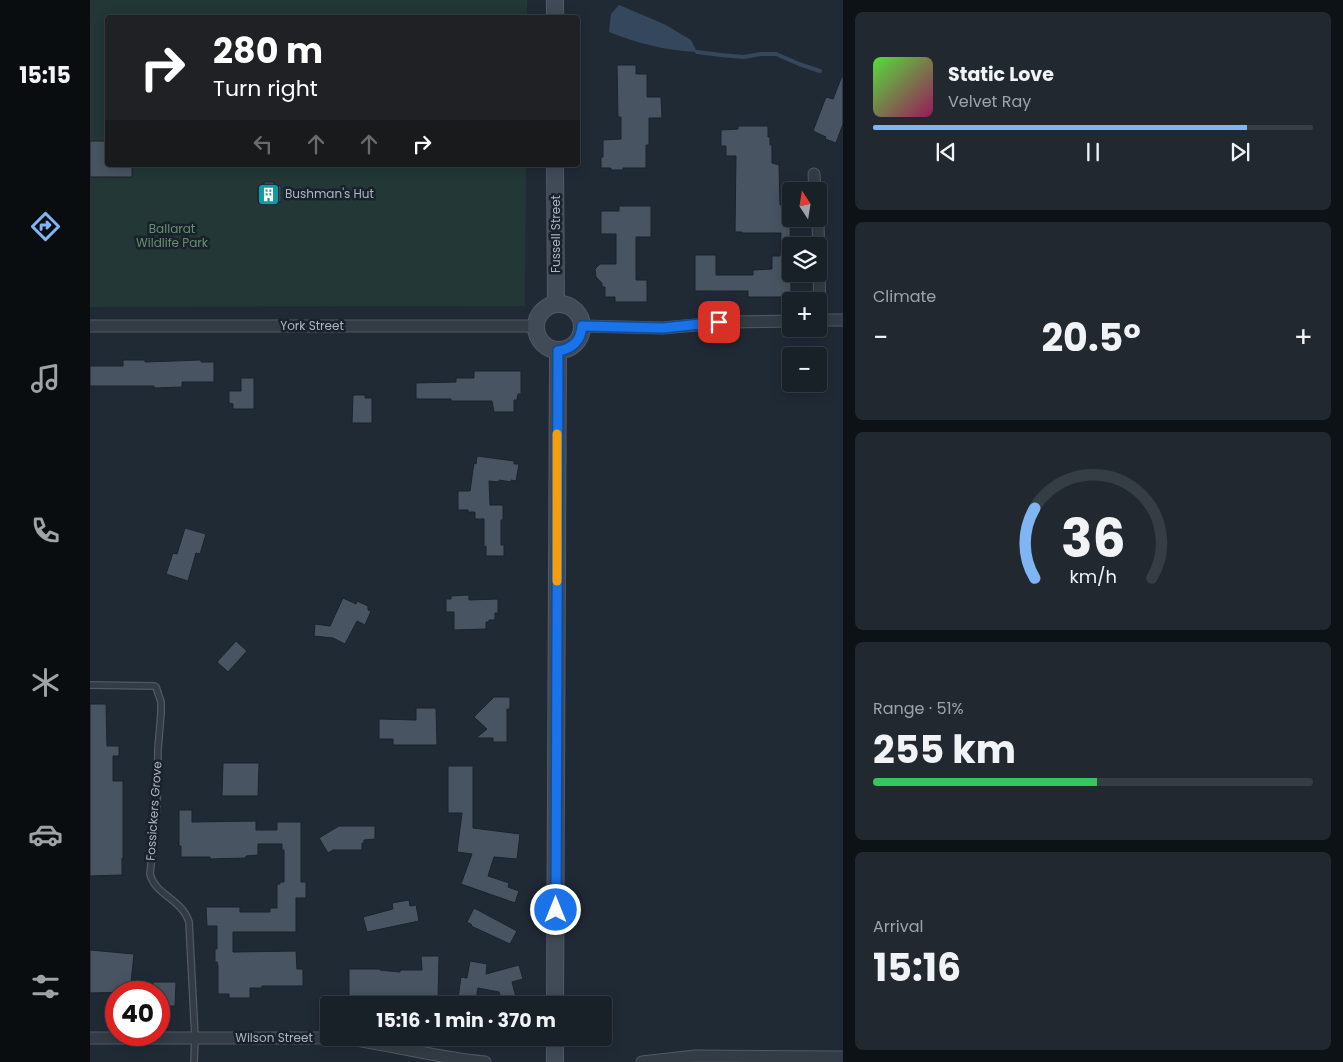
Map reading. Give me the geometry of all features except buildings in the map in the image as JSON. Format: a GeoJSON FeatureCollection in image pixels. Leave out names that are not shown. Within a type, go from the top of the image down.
{"type":"FeatureCollection","features":[{"type":"Feature","properties":{"kind":"street"},"geometry":{"type":"LineString","coordinates":[[555,0],[555,15]]}},
{"type":"Feature","properties":{"kind":"street","name":"Fussell Street"},"geometry":{"type":"LineString","coordinates":[[555,167],[556,304]]}},
{"type":"Feature","properties":{"kind":"street"},"geometry":{"type":"LineString","coordinates":[[814,174],[814,182]]}},
{"type":"Feature","properties":{"kind":"street"},"geometry":{"type":"LineString","coordinates":[[818,228],[819,292]]}},
{"type":"Feature","properties":{"kind":"street"},"geometry":{"type":"LineString","coordinates":[[556,304],[562,304],[574,309],[582,326],[579,338],[575,344],[558,351],[544,346],[536,334],[535,326],[539,314],[549,306],[556,304]]}},
{"type":"Feature","properties":{"kind":"street"},"geometry":{"type":"LineString","coordinates":[[827,320],[843,320]]}},
{"type":"Feature","properties":{"kind":"street"},"geometry":{"type":"LineString","coordinates":[[582,326],[663,328],[730,322],[782,321]]}},
{"type":"Feature","properties":{"kind":"street","name":"York Street"},"geometry":{"type":"LineString","coordinates":[[90,326],[535,326]]}},
{"type":"Feature","properties":{"kind":"street"},"geometry":{"type":"LineString","coordinates":[[556,996],[558,351]]}},
{"type":"Feature","properties":{"kind":"street","name":"Wilson Street"},"geometry":{"type":"LineString","coordinates":[[90,1038],[341,1038],[460,1060],[485,1062]]}},
{"type":"Feature","properties":{"kind":"street"},"geometry":{"type":"LineString","coordinates":[[555,1046],[555,1062]]}},
{"type":"Feature","properties":{"kind":"street"},"geometry":{"type":"LineString","coordinates":[[642,1062],[695,1056],[843,1057]]}},
{"type":"Feature","properties":{"kind":"lane","name":"Fossickers Grove"},"geometry":{"type":"LineString","coordinates":[[90,685],[156,686],[157,689],[161,713],[150,874],[157,888],[182,909],[189,922],[195,1037],[194,1062]]}},
{"type":"Feature","properties":{"kind":"green space","name":"Ballarat Wildlife Park"},"geometry":{"type":"Polygon","coordinates":[[[90,0],[527,0],[527,15],[105,15],[105,167],[526,167],[525,306],[90,307],[90,0]]]}},
{"type":"Feature","properties":{"kind":"water"},"geometry":{"type":"Polygon","coordinates":[[[619,5],[664,24],[691,40],[697,52],[652,46],[609,32],[611,14],[619,5]]]}},
{"type":"Feature","properties":{"kind":"waterway"},"geometry":{"type":"LineString","coordinates":[[697,52],[743,57],[776,54],[820,71]]}},
{"type":"Feature","properties":{"kind":"slow traffic"},"geometry":{"type":"LineString","coordinates":[[557,434],[557,581]]}},
{"type":"Feature","properties":{"kind":"place","name":"Bushman's Hut"},"geometry":{"type":"Point","coordinates":[269,194]}},
{"type":"Feature","properties":{"kind":"route"},"geometry":{"type":"LineString","coordinates":[[556,910],[558,351],[575,344],[582,332],[582,326],[663,328],[719,322]]}}]}
